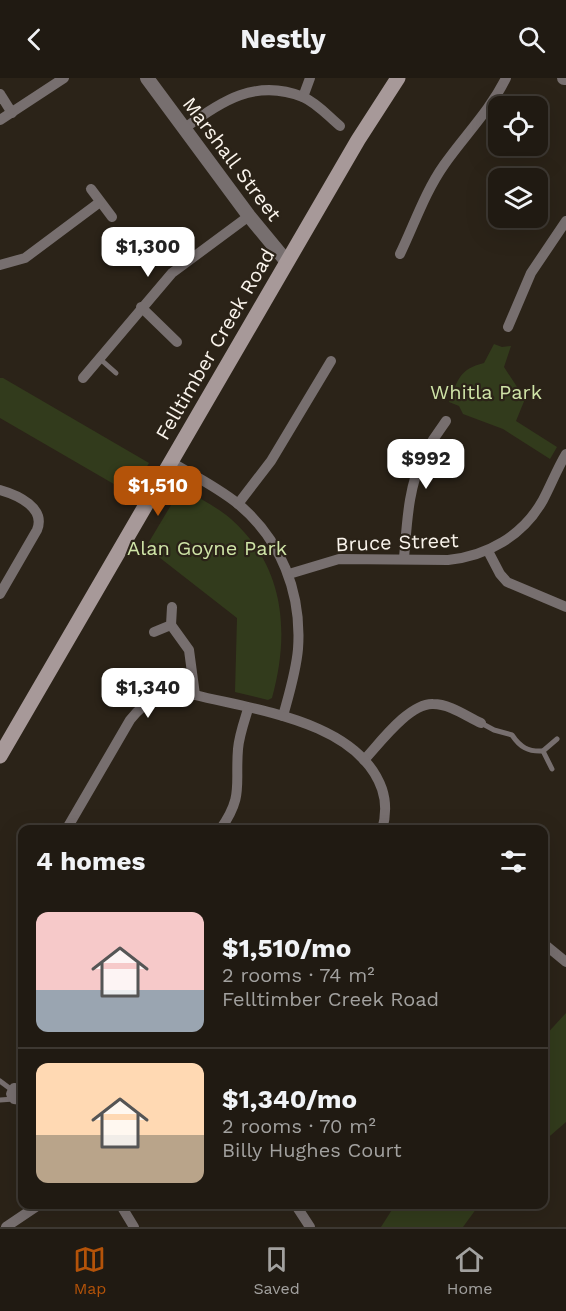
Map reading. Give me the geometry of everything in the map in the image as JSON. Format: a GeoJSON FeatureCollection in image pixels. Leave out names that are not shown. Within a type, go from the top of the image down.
{"type":"FeatureCollection","features":[{"type":"Feature","properties":{"kind":"main road","name":"Felltimber Creek Road"},"geometry":{"type":"LineString","coordinates":[[358,140],[388,78]]}},
{"type":"Feature","properties":{"kind":"main road","name":"Felltimber Creek Road"},"geometry":{"type":"LineString","coordinates":[[0,756],[358,140],[398,78]]}},
{"type":"Feature","properties":{"kind":"street"},"geometry":{"type":"LineString","coordinates":[[0,120],[64,78]]}},
{"type":"Feature","properties":{"kind":"street","name":"Marshall Street"},"geometry":{"type":"LineString","coordinates":[[147,78],[249,216],[287,262]]}},
{"type":"Feature","properties":{"kind":"street"},"geometry":{"type":"LineString","coordinates":[[303,97],[310,78]]}},
{"type":"Feature","properties":{"kind":"street"},"geometry":{"type":"LineString","coordinates":[[400,254],[419,211],[443,166],[491,106],[506,78]]}},
{"type":"Feature","properties":{"kind":"street"},"geometry":{"type":"LineString","coordinates":[[185,128],[219,102],[234,94],[264,89],[303,97],[340,126]]}},
{"type":"Feature","properties":{"kind":"street"},"geometry":{"type":"LineString","coordinates":[[0,94],[12,113]]}},
{"type":"Feature","properties":{"kind":"street"},"geometry":{"type":"LineString","coordinates":[[91,189],[112,217]]}},
{"type":"Feature","properties":{"kind":"street"},"geometry":{"type":"LineString","coordinates":[[0,265],[25,258],[100,202]]}},
{"type":"Feature","properties":{"kind":"street"},"geometry":{"type":"LineString","coordinates":[[83,378],[172,273],[249,216]]}},
{"type":"Feature","properties":{"kind":"street"},"geometry":{"type":"LineString","coordinates":[[508,327],[531,273],[566,221]]}},
{"type":"Feature","properties":{"kind":"street"},"geometry":{"type":"LineString","coordinates":[[141,307],[177,342]]}},
{"type":"Feature","properties":{"kind":"street"},"geometry":{"type":"LineString","coordinates":[[238,504],[271,461],[331,361]]}},
{"type":"Feature","properties":{"kind":"street"},"geometry":{"type":"LineString","coordinates":[[404,558],[409,504],[417,472],[426,450],[446,421]]}},
{"type":"Feature","properties":{"kind":"street","name":"Bruce Street"},"geometry":{"type":"LineString","coordinates":[[289,574],[339,559],[448,560],[461,559],[488,551],[507,539],[534,513],[566,454]]}},
{"type":"Feature","properties":{"kind":"street"},"geometry":{"type":"LineString","coordinates":[[171,462],[238,504],[266,533],[289,574],[298,614],[298,651],[283,716]]}},
{"type":"Feature","properties":{"kind":"street"},"geometry":{"type":"LineString","coordinates":[[0,490],[35,508],[40,518],[37,530],[0,594]]}},
{"type":"Feature","properties":{"kind":"street"},"geometry":{"type":"LineString","coordinates":[[488,551],[507,582],[566,607]]}},
{"type":"Feature","properties":{"kind":"street"},"geometry":{"type":"LineString","coordinates":[[172,607],[171,625],[189,650],[195,695]]}},
{"type":"Feature","properties":{"kind":"street"},"geometry":{"type":"LineString","coordinates":[[154,632],[171,625]]}},
{"type":"Feature","properties":{"kind":"street"},"geometry":{"type":"LineString","coordinates":[[69,825],[138,709],[150,700],[179,693],[283,716],[326,732],[364,760],[379,781],[384,795],[383,825]]}},
{"type":"Feature","properties":{"kind":"street"},"geometry":{"type":"LineString","coordinates":[[364,760],[408,714],[419,706],[431,704],[447,706],[482,723]]}},
{"type":"Feature","properties":{"kind":"street"},"geometry":{"type":"LineString","coordinates":[[223,825],[235,807],[238,794],[238,748],[248,709]]}},
{"type":"Feature","properties":{"kind":"street"},"geometry":{"type":"LineString","coordinates":[[548,947],[566,962]]}},
{"type":"Feature","properties":{"kind":"street"},"geometry":{"type":"LineString","coordinates":[[6,1227],[33,1209]]}},
{"type":"Feature","properties":{"kind":"street"},"geometry":{"type":"LineString","coordinates":[[123,1209],[134,1227]]}},
{"type":"Feature","properties":{"kind":"street"},"geometry":{"type":"LineString","coordinates":[[298,1209],[310,1227]]}},
{"type":"Feature","properties":{"kind":"lane"},"geometry":{"type":"LineString","coordinates":[[99,358],[116,373]]}},
{"type":"Feature","properties":{"kind":"lane"},"geometry":{"type":"LineString","coordinates":[[482,723],[494,730],[512,735],[517,743],[529,751],[543,751],[557,739]]}},
{"type":"Feature","properties":{"kind":"lane"},"geometry":{"type":"LineString","coordinates":[[543,751],[552,769]]}},
{"type":"Feature","properties":{"kind":"lane"},"geometry":{"type":"LineString","coordinates":[[0,1081],[18,1094]]}},
{"type":"Feature","properties":{"kind":"lane"},"geometry":{"type":"LineString","coordinates":[[0,1100],[18,1094]]}},
{"type":"Feature","properties":{"kind":"green space","name":"Whitla Park"},"geometry":{"type":"Polygon","coordinates":[[[494,344],[502,347],[511,346],[504,367],[525,399],[516,421],[557,447],[550,459],[503,429],[463,414],[459,406],[449,402],[460,376],[476,365],[484,363],[494,344]]]}},
{"type":"Feature","properties":{"kind":"green space"},"geometry":{"type":"Polygon","coordinates":[[[0,378],[149,463],[131,494],[0,418],[0,378]]]}},
{"type":"Feature","properties":{"kind":"green space","name":"Alan Goyne Park"},"geometry":{"type":"Polygon","coordinates":[[[185,489],[231,519],[249,538],[263,558],[272,580],[281,625],[281,649],[272,698],[268,700],[235,692],[237,618],[146,547],[180,490],[185,489]]]}},
{"type":"Feature","properties":{"kind":"green space"},"geometry":{"type":"Polygon","coordinates":[[[566,1013],[566,1122],[548,1138],[548,1033],[566,1013]]]}},
{"type":"Feature","properties":{"kind":"green space"},"geometry":{"type":"Polygon","coordinates":[[[392,1209],[476,1209],[463,1227],[381,1227],[392,1209]]]}}]}
